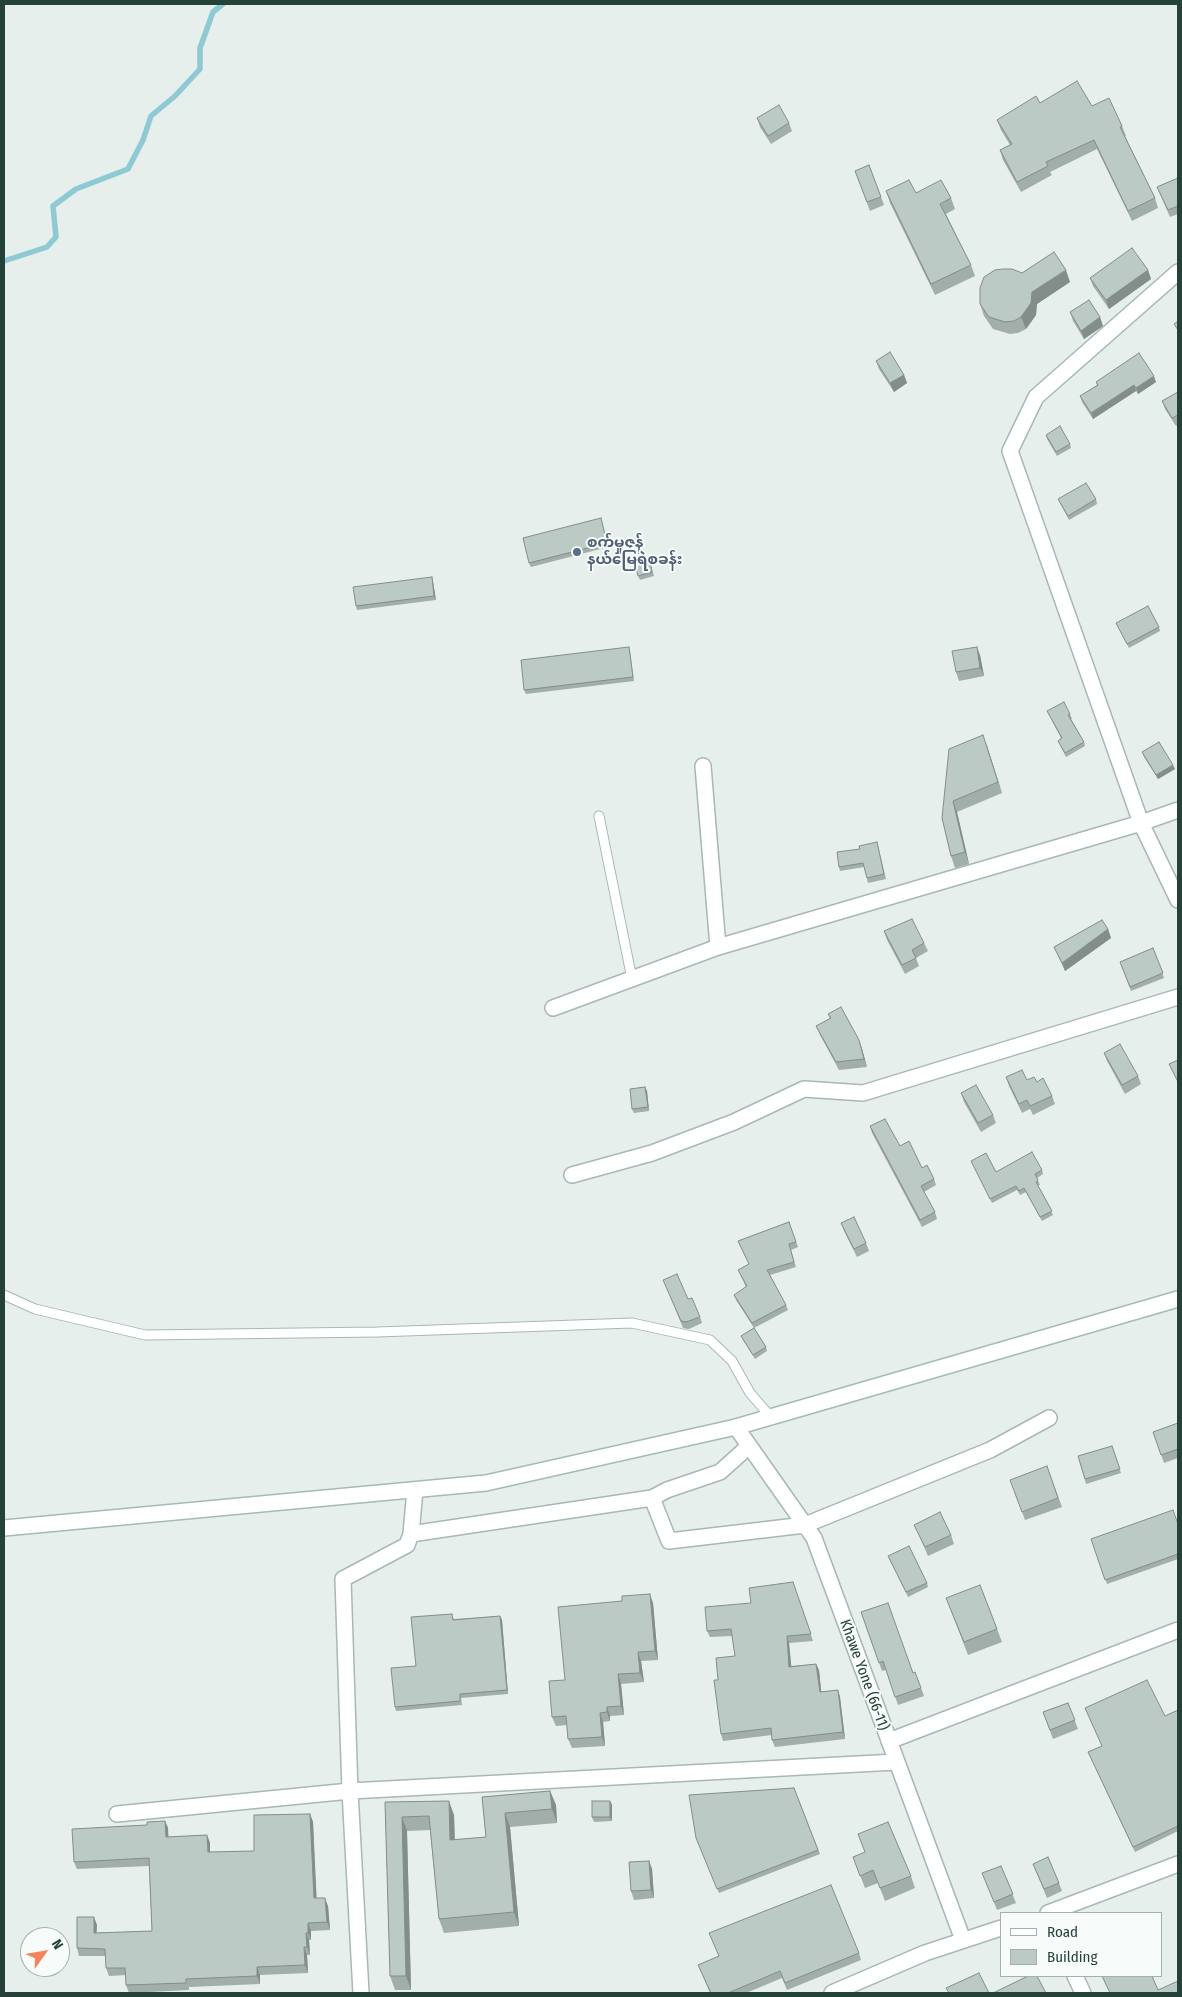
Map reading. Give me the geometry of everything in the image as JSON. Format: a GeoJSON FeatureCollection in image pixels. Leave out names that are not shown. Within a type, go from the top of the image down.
{"type":"FeatureCollection","features":[{"type":"Feature","properties":{"kind":"street"},"geometry":{"type":"LineString","coordinates":[[1178,272],[1036,396],[1010,450],[1141,824],[1178,900]]}},
{"type":"Feature","properties":{"kind":"street"},"geometry":{"type":"LineString","coordinates":[[702,766],[718,947]]}},
{"type":"Feature","properties":{"kind":"street"},"geometry":{"type":"LineString","coordinates":[[553,1008],[718,947],[1141,824],[1178,810]]}},
{"type":"Feature","properties":{"kind":"street"},"geometry":{"type":"LineString","coordinates":[[572,1175],[652,1153],[734,1122],[804,1089],[863,1094],[1178,996]]}},
{"type":"Feature","properties":{"kind":"street"},"geometry":{"type":"LineString","coordinates":[[4,1528],[486,1483],[736,1427],[1178,1299]]}},
{"type":"Feature","properties":{"kind":"street"},"geometry":{"type":"LineString","coordinates":[[652,1498],[669,1542],[805,1525],[990,1450],[1049,1418]]}},
{"type":"Feature","properties":{"kind":"street","name":"Khawe Yone (66-11)"},"geometry":{"type":"LineString","coordinates":[[736,1427],[814,1538],[963,1940]]}},
{"type":"Feature","properties":{"kind":"street"},"geometry":{"type":"LineString","coordinates":[[412,1534],[652,1498],[667,1490],[720,1472],[749,1446]]}},
{"type":"Feature","properties":{"kind":"street"},"geometry":{"type":"LineString","coordinates":[[361,1993],[350,1791],[343,1579],[407,1545],[412,1534],[415,1490]]}},
{"type":"Feature","properties":{"kind":"street"},"geometry":{"type":"LineString","coordinates":[[889,1741],[1178,1630]]}},
{"type":"Feature","properties":{"kind":"street"},"geometry":{"type":"LineString","coordinates":[[117,1814],[350,1791],[896,1762]]}},
{"type":"Feature","properties":{"kind":"street"},"geometry":{"type":"LineString","coordinates":[[1051,1912],[1178,1864]]}},
{"type":"Feature","properties":{"kind":"street"},"geometry":{"type":"LineString","coordinates":[[832,1993],[925,1953],[1000,1928]]}},
{"type":"Feature","properties":{"kind":"street"},"geometry":{"type":"LineString","coordinates":[[1075,1977],[1083,1993]]}},
{"type":"Feature","properties":{"kind":"lane"},"geometry":{"type":"LineString","coordinates":[[599,816],[632,979]]}},
{"type":"Feature","properties":{"kind":"lane"},"geometry":{"type":"LineString","coordinates":[[4,1296],[35,1309],[145,1335],[377,1332],[632,1323],[710,1340],[732,1361],[750,1393],[770,1416]]}},
{"type":"Feature","properties":{"kind":"building"},"geometry":{"type":"Polygon","coordinates":[[[1077,81],[1092,106],[1109,98],[1122,126],[1120,127],[1155,198],[1128,211],[1094,140],[1046,162],[1048,166],[1017,182],[1000,150],[1012,144],[997,120],[1036,96],[1040,103],[1077,81]]]}},
{"type":"Feature","properties":{"kind":"building"},"geometry":{"type":"Polygon","coordinates":[[[779,105],[789,123],[768,136],[757,118],[779,105]]]}},
{"type":"Feature","properties":{"kind":"building"},"geometry":{"type":"Polygon","coordinates":[[[869,165],[881,197],[867,202],[855,171],[869,165]]]}},
{"type":"Feature","properties":{"kind":"building"},"geometry":{"type":"Polygon","coordinates":[[[1178,178],[1178,206],[1168,210],[1157,187],[1178,178]]]}},
{"type":"Feature","properties":{"kind":"building"},"geometry":{"type":"Polygon","coordinates":[[[909,180],[916,193],[941,180],[951,198],[940,204],[971,265],[931,284],[886,191],[909,180]]]}},
{"type":"Feature","properties":{"kind":"building"},"geometry":{"type":"Polygon","coordinates":[[[1132,248],[1148,270],[1106,300],[1090,278],[1132,248]]]}},
{"type":"Feature","properties":{"kind":"building"},"geometry":{"type":"Polygon","coordinates":[[[1054,252],[1066,270],[1032,292],[1031,303],[1021,317],[1014,321],[1005,322],[989,317],[980,304],[980,288],[984,277],[995,270],[1003,269],[1012,269],[1022,273],[1054,252]]]}},
{"type":"Feature","properties":{"kind":"building"},"geometry":{"type":"Polygon","coordinates":[[[1089,300],[1100,317],[1081,331],[1070,312],[1089,300]]]}},
{"type":"Feature","properties":{"kind":"building"},"geometry":{"type":"Polygon","coordinates":[[[1178,321],[1178,330],[1174,324],[1178,321]]]}},
{"type":"Feature","properties":{"kind":"building"},"geometry":{"type":"Polygon","coordinates":[[[890,352],[904,375],[890,383],[876,361],[890,352]]]}},
{"type":"Feature","properties":{"kind":"building"},"geometry":{"type":"Polygon","coordinates":[[[1139,353],[1154,376],[1136,388],[1134,385],[1091,413],[1080,396],[1098,385],[1096,382],[1139,353]]]}},
{"type":"Feature","properties":{"kind":"building"},"geometry":{"type":"Polygon","coordinates":[[[1178,392],[1178,415],[1172,418],[1162,401],[1178,392]]]}},
{"type":"Feature","properties":{"kind":"building"},"geometry":{"type":"Polygon","coordinates":[[[1060,426],[1070,444],[1056,452],[1046,435],[1060,426]]]}},
{"type":"Feature","properties":{"kind":"building"},"geometry":{"type":"Polygon","coordinates":[[[1086,483],[1096,499],[1068,516],[1058,499],[1086,483]]]}},
{"type":"Feature","properties":{"kind":"building"},"geometry":{"type":"Polygon","coordinates":[[[601,518],[607,543],[529,563],[523,538],[601,518]]]}},
{"type":"Feature","properties":{"kind":"building"},"geometry":{"type":"Polygon","coordinates":[[[649,557],[652,572],[638,576],[634,561],[649,557]]]}},
{"type":"Feature","properties":{"kind":"building"},"geometry":{"type":"Polygon","coordinates":[[[432,577],[434,596],[356,606],[353,587],[432,577]]]}},
{"type":"Feature","properties":{"kind":"building"},"geometry":{"type":"Polygon","coordinates":[[[1148,606],[1159,627],[1127,644],[1116,623],[1148,606]]]}},
{"type":"Feature","properties":{"kind":"building"},"geometry":{"type":"Polygon","coordinates":[[[629,647],[633,677],[524,690],[521,660],[629,647]]]}},
{"type":"Feature","properties":{"kind":"building"},"geometry":{"type":"Polygon","coordinates":[[[977,647],[980,668],[956,672],[952,651],[977,647]]]}},
{"type":"Feature","properties":{"kind":"building"},"geometry":{"type":"Polygon","coordinates":[[[1064,702],[1070,714],[1068,715],[1084,742],[1065,753],[1058,741],[1062,738],[1047,711],[1064,702]]]}},
{"type":"Feature","properties":{"kind":"building"},"geometry":{"type":"Polygon","coordinates":[[[983,735],[998,782],[953,801],[965,852],[951,856],[942,818],[949,749],[983,735]]]}},
{"type":"Feature","properties":{"kind":"building"},"geometry":{"type":"Polygon","coordinates":[[[1159,742],[1173,765],[1156,775],[1142,752],[1159,742]]]}},
{"type":"Feature","properties":{"kind":"building"},"geometry":{"type":"Polygon","coordinates":[[[877,842],[884,874],[867,878],[863,863],[839,867],[837,852],[860,849],[859,846],[877,842]]]}},
{"type":"Feature","properties":{"kind":"building"},"geometry":{"type":"Polygon","coordinates":[[[912,919],[924,943],[912,950],[916,958],[902,965],[884,931],[912,919]]]}},
{"type":"Feature","properties":{"kind":"building"},"geometry":{"type":"Polygon","coordinates":[[[1102,920],[1108,929],[1062,963],[1054,947],[1102,920]]]}},
{"type":"Feature","properties":{"kind":"building"},"geometry":{"type":"Polygon","coordinates":[[[1153,948],[1163,973],[1130,987],[1120,962],[1153,948]]]}},
{"type":"Feature","properties":{"kind":"building"},"geometry":{"type":"Polygon","coordinates":[[[841,1007],[859,1040],[864,1059],[836,1062],[816,1026],[831,1018],[828,1014],[841,1007]]]}},
{"type":"Feature","properties":{"kind":"building"},"geometry":{"type":"Polygon","coordinates":[[[1120,1044],[1138,1076],[1122,1085],[1104,1053],[1120,1044]]]}},
{"type":"Feature","properties":{"kind":"building"},"geometry":{"type":"Polygon","coordinates":[[[1178,1060],[1178,1082],[1169,1064],[1178,1060]]]}},
{"type":"Feature","properties":{"kind":"building"},"geometry":{"type":"Polygon","coordinates":[[[1022,1070],[1027,1080],[1034,1077],[1037,1082],[1043,1078],[1052,1096],[1030,1106],[1027,1100],[1019,1104],[1006,1077],[1022,1070]]]}},
{"type":"Feature","properties":{"kind":"building"},"geometry":{"type":"Polygon","coordinates":[[[976,1085],[993,1115],[978,1123],[961,1093],[976,1085]]]}},
{"type":"Feature","properties":{"kind":"building"},"geometry":{"type":"Polygon","coordinates":[[[645,1087],[648,1107],[632,1109],[630,1089],[645,1087]]]}},
{"type":"Feature","properties":{"kind":"building"},"geometry":{"type":"Polygon","coordinates":[[[885,1119],[900,1146],[909,1141],[922,1168],[927,1165],[934,1179],[921,1186],[935,1212],[920,1220],[870,1126],[885,1119]]]}},
{"type":"Feature","properties":{"kind":"building"},"geometry":{"type":"Polygon","coordinates":[[[1032,1152],[1042,1170],[1035,1174],[1038,1180],[1036,1182],[1052,1211],[1040,1217],[1024,1188],[1019,1191],[1016,1186],[990,1199],[971,1161],[986,1153],[996,1172],[1032,1152]]]}},
{"type":"Feature","properties":{"kind":"building"},"geometry":{"type":"Polygon","coordinates":[[[854,1217],[866,1243],[854,1249],[841,1223],[854,1217]]]}},
{"type":"Feature","properties":{"kind":"building"},"geometry":{"type":"Polygon","coordinates":[[[789,1222],[796,1242],[789,1244],[794,1262],[767,1270],[786,1305],[752,1323],[734,1295],[747,1286],[738,1270],[749,1264],[738,1241],[789,1222]]]}},
{"type":"Feature","properties":{"kind":"building"},"geometry":{"type":"Polygon","coordinates":[[[677,1274],[688,1299],[692,1298],[700,1317],[686,1322],[681,1321],[663,1280],[677,1274]]]}},
{"type":"Feature","properties":{"kind":"building"},"geometry":{"type":"Polygon","coordinates":[[[754,1328],[766,1347],[753,1355],[741,1336],[754,1328]]]}},
{"type":"Feature","properties":{"kind":"building"},"geometry":{"type":"Polygon","coordinates":[[[1178,1423],[1178,1449],[1161,1455],[1153,1432],[1178,1423]]]}},
{"type":"Feature","properties":{"kind":"building"},"geometry":{"type":"Polygon","coordinates":[[[1112,1446],[1120,1469],[1085,1479],[1078,1456],[1112,1446]]]}},
{"type":"Feature","properties":{"kind":"building"},"geometry":{"type":"Polygon","coordinates":[[[1047,1466],[1058,1498],[1022,1512],[1010,1480],[1047,1466]]]}},
{"type":"Feature","properties":{"kind":"building"},"geometry":{"type":"Polygon","coordinates":[[[1173,1510],[1178,1524],[1178,1554],[1105,1580],[1091,1539],[1173,1510]]]}},
{"type":"Feature","properties":{"kind":"building"},"geometry":{"type":"Polygon","coordinates":[[[940,1512],[951,1535],[925,1547],[914,1525],[940,1512]]]}},
{"type":"Feature","properties":{"kind":"building"},"geometry":{"type":"Polygon","coordinates":[[[909,1546],[927,1583],[906,1592],[888,1556],[909,1546]]]}},
{"type":"Feature","properties":{"kind":"building"},"geometry":{"type":"Polygon","coordinates":[[[793,1582],[811,1634],[787,1636],[789,1667],[816,1664],[820,1692],[838,1690],[843,1732],[772,1740],[771,1728],[721,1734],[714,1680],[718,1680],[716,1658],[735,1656],[731,1629],[707,1631],[705,1607],[751,1603],[749,1588],[793,1582]]]}},
{"type":"Feature","properties":{"kind":"building"},"geometry":{"type":"Polygon","coordinates":[[[980,1585],[997,1629],[964,1642],[946,1598],[980,1585]]]}},
{"type":"Feature","properties":{"kind":"building"},"geometry":{"type":"Polygon","coordinates":[[[650,1594],[655,1651],[638,1652],[640,1673],[618,1674],[621,1706],[607,1707],[607,1712],[600,1713],[602,1737],[568,1739],[566,1716],[552,1717],[549,1681],[565,1680],[558,1607],[622,1601],[622,1596],[650,1594]]]}},
{"type":"Feature","properties":{"kind":"building"},"geometry":{"type":"Polygon","coordinates":[[[888,1603],[913,1673],[915,1672],[921,1688],[895,1697],[883,1661],[879,1663],[861,1612],[888,1603]]]}},
{"type":"Feature","properties":{"kind":"building"},"geometry":{"type":"Polygon","coordinates":[[[452,1614],[453,1620],[500,1616],[507,1690],[460,1694],[460,1701],[395,1707],[391,1668],[416,1666],[411,1617],[452,1614]]]}},
{"type":"Feature","properties":{"kind":"building"},"geometry":{"type":"Polygon","coordinates":[[[1147,1680],[1165,1716],[1178,1710],[1178,1826],[1133,1847],[1088,1752],[1102,1746],[1085,1708],[1147,1680]]]}},
{"type":"Feature","properties":{"kind":"building"},"geometry":{"type":"Polygon","coordinates":[[[1068,1703],[1075,1720],[1050,1730],[1043,1712],[1068,1703]]]}},
{"type":"Feature","properties":{"kind":"building"},"geometry":{"type":"Polygon","coordinates":[[[794,1788],[818,1850],[717,1889],[696,1838],[689,1795],[794,1788]]]}},
{"type":"Feature","properties":{"kind":"building"},"geometry":{"type":"Polygon","coordinates":[[[550,1791],[552,1809],[505,1813],[514,1912],[439,1919],[429,1816],[402,1817],[406,1976],[390,1976],[385,1802],[449,1801],[450,1840],[486,1837],[482,1797],[550,1791]]]}},
{"type":"Feature","properties":{"kind":"building"},"geometry":{"type":"Polygon","coordinates":[[[592,1801],[610,1801],[610,1817],[592,1817],[592,1801]]]}},
{"type":"Feature","properties":{"kind":"building"},"geometry":{"type":"Polygon","coordinates":[[[310,1814],[314,1898],[325,1898],[327,1922],[308,1923],[308,1933],[306,1933],[307,1947],[304,1947],[305,1965],[257,1967],[257,1976],[186,1979],[186,1983],[126,1985],[125,1968],[106,1968],[105,1949],[77,1948],[77,1917],[94,1917],[94,1933],[152,1931],[149,1858],[74,1862],[72,1829],[147,1825],[147,1822],[165,1821],[166,1837],[207,1835],[208,1852],[254,1851],[254,1815],[310,1814]]]}},
{"type":"Feature","properties":{"kind":"building"},"geometry":{"type":"Polygon","coordinates":[[[888,1822],[911,1876],[880,1888],[873,1870],[860,1876],[853,1857],[865,1852],[858,1834],[888,1822]]]}},
{"type":"Feature","properties":{"kind":"building"},"geometry":{"type":"Polygon","coordinates":[[[1048,1857],[1059,1883],[1044,1889],[1033,1864],[1048,1857]]]}},
{"type":"Feature","properties":{"kind":"building"},"geometry":{"type":"Polygon","coordinates":[[[649,1861],[651,1890],[631,1891],[629,1862],[649,1861]]]}},
{"type":"Feature","properties":{"kind":"building"},"geometry":{"type":"Polygon","coordinates":[[[1001,1866],[1013,1894],[994,1902],[982,1873],[1001,1866]]]}},
{"type":"Feature","properties":{"kind":"building"},"geometry":{"type":"Polygon","coordinates":[[[831,1885],[859,1953],[785,1983],[780,1971],[728,1993],[711,1993],[698,1965],[719,1956],[709,1933],[831,1885]]]}},
{"type":"Feature","properties":{"kind":"building"},"geometry":{"type":"Polygon","coordinates":[[[979,1973],[989,1993],[949,1993],[946,1988],[979,1973]]]}},
{"type":"Feature","properties":{"kind":"building"},"geometry":{"type":"Polygon","coordinates":[[[1026,1977],[1038,1977],[1046,1993],[993,1993],[1026,1977]]]}},
{"type":"Feature","properties":{"kind":"building"},"geometry":{"type":"Polygon","coordinates":[[[1102,1977],[1152,1977],[1158,1990],[1178,1981],[1178,1993],[1110,1993],[1102,1977]]]}},
{"type":"Feature","properties":{"kind":"waterway"},"geometry":{"type":"LineString","coordinates":[[4,261],[47,247],[56,237],[53,206],[76,189],[128,169],[143,140],[151,116],[175,96],[200,69],[200,48],[213,12],[223,4]]}},
{"type":"Feature","properties":{"kind":"place","name":"စက်မှုဇုန် နယ်မြေရဲစခန်း"},"geometry":{"type":"Point","coordinates":[577,552]}}]}
